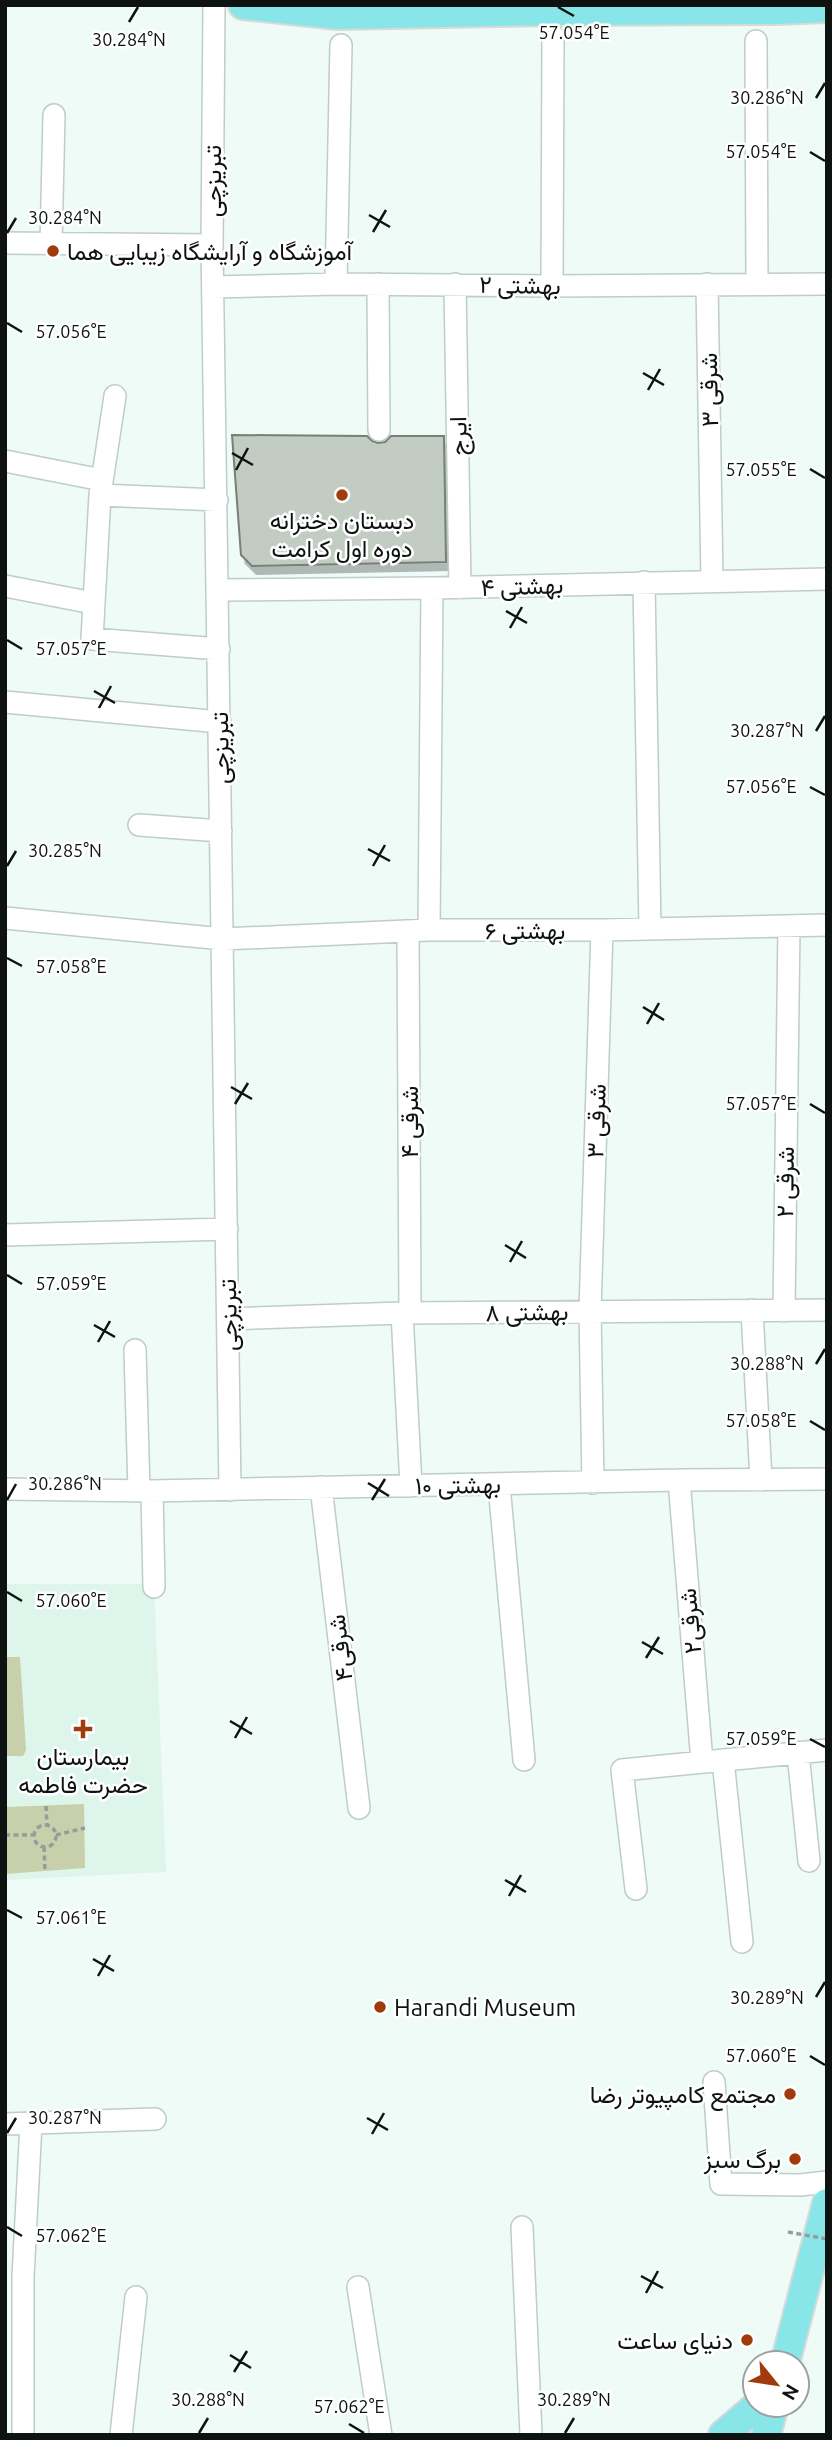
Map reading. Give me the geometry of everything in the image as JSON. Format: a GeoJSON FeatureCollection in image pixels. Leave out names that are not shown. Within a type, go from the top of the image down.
{"type":"FeatureCollection","features":[{"type":"Feature","properties":{"kind":"main road"},"geometry":{"type":"LineString","coordinates":[[243,5],[338,15],[827,8]]}},
{"type":"Feature","properties":{"kind":"main road"},"geometry":{"type":"LineString","coordinates":[[789,2349],[827,2203]]}},
{"type":"Feature","properties":{"kind":"main road"},"geometry":{"type":"LineString","coordinates":[[723,2435],[742,2419]]}},
{"type":"Feature","properties":{"kind":"street","name":"تبریزچی"},"geometry":{"type":"LineString","coordinates":[[214,5],[212,245],[230,1490]]}},
{"type":"Feature","properties":{"kind":"street"},"geometry":{"type":"LineString","coordinates":[[552,286],[553,36]]}},
{"type":"Feature","properties":{"kind":"street"},"geometry":{"type":"LineString","coordinates":[[756,41],[757,284]]}},
{"type":"Feature","properties":{"kind":"street"},"geometry":{"type":"LineString","coordinates":[[336,284],[341,45]]}},
{"type":"Feature","properties":{"kind":"street"},"geometry":{"type":"LineString","coordinates":[[51,244],[54,115]]}},
{"type":"Feature","properties":{"kind":"street"},"geometry":{"type":"LineString","coordinates":[[5,243],[212,245]]}},
{"type":"Feature","properties":{"kind":"street","name":"بهشتی ۲"},"geometry":{"type":"LineString","coordinates":[[213,287],[336,284],[827,284]]}},
{"type":"Feature","properties":{"kind":"street"},"geometry":{"type":"LineString","coordinates":[[378,284],[379,430]]}},
{"type":"Feature","properties":{"kind":"street","name":"ایرج"},"geometry":{"type":"LineString","coordinates":[[455,284],[460,588]]}},
{"type":"Feature","properties":{"kind":"street","name":"۳ شرقی"},"geometry":{"type":"LineString","coordinates":[[707,284],[712,580]]}},
{"type":"Feature","properties":{"kind":"street"},"geometry":{"type":"LineString","coordinates":[[114,396],[101,487],[92,639],[219,649]]}},
{"type":"Feature","properties":{"kind":"street"},"geometry":{"type":"LineString","coordinates":[[5,461],[101,487],[217,500]]}},
{"type":"Feature","properties":{"kind":"street","name":"بهشتی ۴"},"geometry":{"type":"LineString","coordinates":[[218,590],[460,588],[827,579]]}},
{"type":"Feature","properties":{"kind":"street"},"geometry":{"type":"LineString","coordinates":[[643,582],[650,929]]}},
{"type":"Feature","properties":{"kind":"street"},"geometry":{"type":"LineString","coordinates":[[5,586],[93,603]]}},
{"type":"Feature","properties":{"kind":"street","name":"شرقی ۴"},"geometry":{"type":"LineString","coordinates":[[411,1486],[406,1313],[432,588]]}},
{"type":"Feature","properties":{"kind":"street"},"geometry":{"type":"LineString","coordinates":[[5,702],[220,722]]}},
{"type":"Feature","properties":{"kind":"street"},"geometry":{"type":"LineString","coordinates":[[139,825],[221,831]]}},
{"type":"Feature","properties":{"kind":"street","name":"بهشتی ۶"},"geometry":{"type":"LineString","coordinates":[[5,918],[223,939],[419,930],[603,930],[827,925]]}},
{"type":"Feature","properties":{"kind":"street","name":"شرقی ۲"},"geometry":{"type":"LineString","coordinates":[[784,1311],[789,926]]}},
{"type":"Feature","properties":{"kind":"street","name":"شرقی ۳"},"geometry":{"type":"LineString","coordinates":[[593,1483],[590,1311],[603,930]]}},
{"type":"Feature","properties":{"kind":"street"},"geometry":{"type":"LineString","coordinates":[[5,1235],[226,1229]]}},
{"type":"Feature","properties":{"kind":"street"},"geometry":{"type":"LineString","coordinates":[[751,1310],[761,1480]]}},
{"type":"Feature","properties":{"kind":"street","name":"بهشتی ۸"},"geometry":{"type":"LineString","coordinates":[[228,1319],[406,1313],[827,1310]]}},
{"type":"Feature","properties":{"kind":"street"},"geometry":{"type":"LineString","coordinates":[[135,1350],[154,1587]]}},
{"type":"Feature","properties":{"kind":"street","name":"بهشتی ۱۰"},"geometry":{"type":"LineString","coordinates":[[5,1489],[230,1490],[827,1479]]}},
{"type":"Feature","properties":{"kind":"street","name":"شرقی۲"},"geometry":{"type":"LineString","coordinates":[[679,1480],[702,1762]]}},
{"type":"Feature","properties":{"kind":"street"},"geometry":{"type":"LineString","coordinates":[[499,1485],[524,1760]]}},
{"type":"Feature","properties":{"kind":"street","name":"شرقی۴"},"geometry":{"type":"LineString","coordinates":[[321,1488],[359,1808]]}},
{"type":"Feature","properties":{"kind":"street"},"geometry":{"type":"LineString","coordinates":[[636,1889],[622,1770],[827,1750]]}},
{"type":"Feature","properties":{"kind":"street"},"geometry":{"type":"LineString","coordinates":[[798,1753],[809,1861]]}},
{"type":"Feature","properties":{"kind":"street"},"geometry":{"type":"LineString","coordinates":[[723,1760],[742,1942]]}},
{"type":"Feature","properties":{"kind":"street"},"geometry":{"type":"LineString","coordinates":[[714,2082],[721,2184],[800,2185],[827,2182]]}},
{"type":"Feature","properties":{"kind":"street"},"geometry":{"type":"LineString","coordinates":[[5,2124],[155,2119]]}},
{"type":"Feature","properties":{"kind":"street"},"geometry":{"type":"LineString","coordinates":[[23,2435],[23,2277],[31,2123]]}},
{"type":"Feature","properties":{"kind":"street"},"geometry":{"type":"LineString","coordinates":[[522,2227],[531,2435]]}},
{"type":"Feature","properties":{"kind":"street"},"geometry":{"type":"LineString","coordinates":[[358,2287],[381,2435]]}},
{"type":"Feature","properties":{"kind":"street"},"geometry":{"type":"LineString","coordinates":[[121,2435],[136,2298]]}},
{"type":"Feature","properties":{"kind":"path"},"geometry":{"type":"LineString","coordinates":[[46,1806],[47,1825]]}},
{"type":"Feature","properties":{"kind":"path"},"geometry":{"type":"LineString","coordinates":[[47,1825],[53,1828],[56,1835],[51,1845],[44,1847],[35,1842],[33,1835],[36,1828],[47,1825]]}},
{"type":"Feature","properties":{"kind":"path"},"geometry":{"type":"LineString","coordinates":[[56,1835],[85,1828]]}},
{"type":"Feature","properties":{"kind":"path"},"geometry":{"type":"LineString","coordinates":[[5,1835],[33,1835]]}},
{"type":"Feature","properties":{"kind":"path"},"geometry":{"type":"LineString","coordinates":[[44,1847],[45,1871]]}},
{"type":"Feature","properties":{"kind":"path"},"geometry":{"type":"LineString","coordinates":[[788,2232],[827,2239]]}},
{"type":"Feature","properties":{"kind":"shaded area","name":"بیمارستان حضرت فاطمه"},"geometry":{"type":"Polygon","coordinates":[[[5,1584],[154,1584],[166,1872],[5,1880],[5,1584]]]}},
{"type":"Feature","properties":{"kind":"green space"},"geometry":{"type":"Polygon","coordinates":[[[5,1657],[20,1657],[26,1750],[23,1756],[5,1756],[5,1657]]]}},
{"type":"Feature","properties":{"kind":"green space"},"geometry":{"type":"Polygon","coordinates":[[[5,1797],[7,1807],[84,1804],[85,1868],[5,1874],[5,1797]]]}},
{"type":"Feature","properties":{"kind":"building","name":"دبستان دخترانه دوره اول کرامت"},"geometry":{"type":"Polygon","coordinates":[[[232,435],[367,436],[378,443],[385,442],[391,436],[444,436],[446,562],[252,566],[241,555],[232,435]]]}},
{"type":"Feature","properties":{"kind":"place","name":"آموزشگاه و آرایشگاه زیبایی هما"},"geometry":{"type":"Point","coordinates":[53,251]}},
{"type":"Feature","properties":{"kind":"place","name":"دبستان دخترانه دوره اول کرامت"},"geometry":{"type":"Point","coordinates":[342,495]}},
{"type":"Feature","properties":{"kind":"place","name":"بیمارستان حضرت فاطمه"},"geometry":{"type":"Point","coordinates":[83,1729]}},
{"type":"Feature","properties":{"kind":"place","name":"Harandi Museum"},"geometry":{"type":"Point","coordinates":[380,2007]}},
{"type":"Feature","properties":{"kind":"place","name":"مجتمع کامپیوتر رضا"},"geometry":{"type":"Point","coordinates":[790,2094]}},
{"type":"Feature","properties":{"kind":"place","name":"برگ سبز"},"geometry":{"type":"Point","coordinates":[795,2159]}},
{"type":"Feature","properties":{"kind":"place","name":"دنیای ساعت"},"geometry":{"type":"Point","coordinates":[747,2340]}}]}
